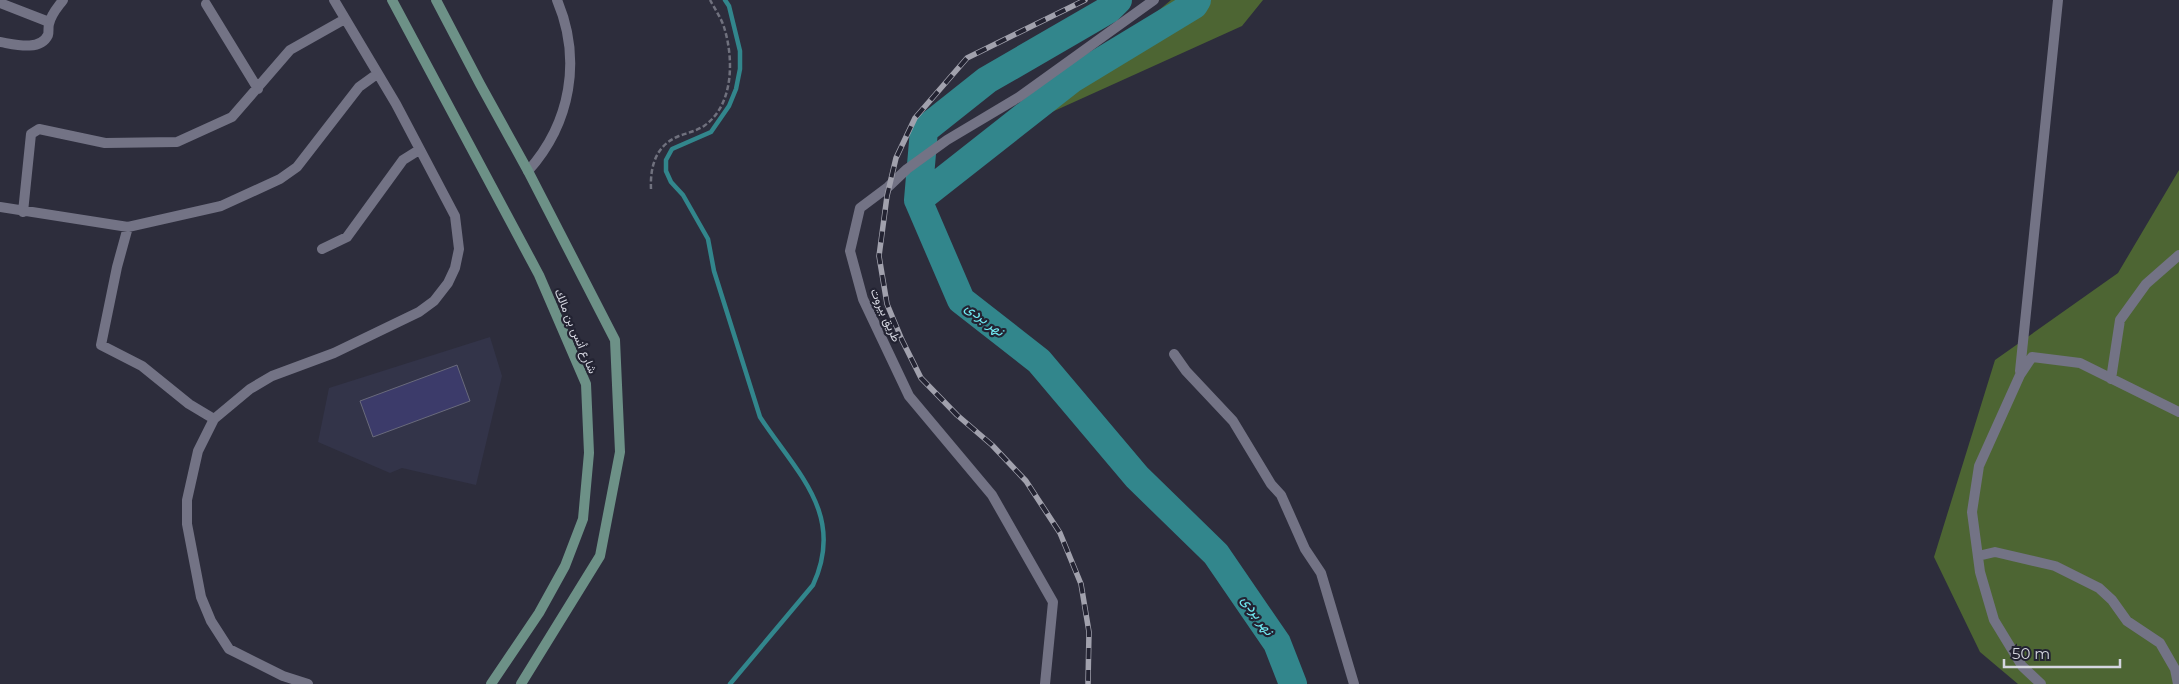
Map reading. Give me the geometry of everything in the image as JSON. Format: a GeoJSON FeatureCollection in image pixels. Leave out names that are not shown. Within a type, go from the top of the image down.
{"type":"FeatureCollection","features":[{"type":"Feature","properties":{"kind":"main road","name":"شارع أنس بن مالك"},"geometry":{"type":"LineString","coordinates":[[392,0],[539,275],[586,384],[589,453],[583,519],[565,566],[539,613],[491,684]]}},
{"type":"Feature","properties":{"kind":"main road","name":"شارع أنس بن مالك"},"geometry":{"type":"LineString","coordinates":[[436,0],[528,171],[615,340],[620,452],[600,556],[522,684]]}},
{"type":"Feature","properties":{"kind":"street"},"geometry":{"type":"LineString","coordinates":[[0,42],[32,45],[43,42],[48,35],[49,22],[63,0]]}},
{"type":"Feature","properties":{"kind":"street"},"geometry":{"type":"LineString","coordinates":[[308,684],[283,676],[229,649],[211,621],[201,598],[187,524],[187,500],[198,451],[214,419],[250,389],[272,376],[334,353],[419,312],[434,301],[448,283],[455,268],[459,249],[455,216],[396,104],[334,0]]}},
{"type":"Feature","properties":{"kind":"street"},"geometry":{"type":"LineString","coordinates":[[528,171],[552,139],[562,113],[570,80],[569,37],[566,20],[558,0]]}},
{"type":"Feature","properties":{"kind":"street","name":"طريق بيروت"},"geometry":{"type":"LineString","coordinates":[[1045,684],[1053,602],[992,495],[909,396],[863,299],[850,252],[860,208],[888,187],[907,169],[947,140],[1019,97],[1154,0]]}},
{"type":"Feature","properties":{"kind":"street"},"geometry":{"type":"LineString","coordinates":[[2020,375],[2058,0]]}},
{"type":"Feature","properties":{"kind":"street"},"geometry":{"type":"LineString","coordinates":[[0,3],[49,22]]}},
{"type":"Feature","properties":{"kind":"street"},"geometry":{"type":"LineString","coordinates":[[206,4],[258,89]]}},
{"type":"Feature","properties":{"kind":"street"},"geometry":{"type":"LineString","coordinates":[[23,212],[31,134],[34,131],[39,129],[105,143],[177,142],[232,117],[290,50],[345,19]]}},
{"type":"Feature","properties":{"kind":"street"},"geometry":{"type":"LineString","coordinates":[[0,207],[128,227],[221,206],[280,179],[297,167],[360,87],[377,74]]}},
{"type":"Feature","properties":{"kind":"street"},"geometry":{"type":"LineString","coordinates":[[322,249],[347,237],[403,160],[419,150]]}},
{"type":"Feature","properties":{"kind":"street"},"geometry":{"type":"LineString","coordinates":[[128,227],[117,267],[101,345],[142,366],[189,404],[214,419]]}},
{"type":"Feature","properties":{"kind":"street"},"geometry":{"type":"LineString","coordinates":[[2111,379],[2120,320],[2146,284],[2179,254]]}},
{"type":"Feature","properties":{"kind":"street"},"geometry":{"type":"LineString","coordinates":[[1174,354],[1186,371],[1233,420],[1271,484],[1281,495],[1305,549],[1321,573],[1354,684]]}},
{"type":"Feature","properties":{"kind":"street"},"geometry":{"type":"LineString","coordinates":[[2041,684],[2022,666],[1994,620],[1980,572],[1972,512],[1979,466],[2020,375],[2032,357],[2080,363],[2179,412]]}},
{"type":"Feature","properties":{"kind":"street"},"geometry":{"type":"LineString","coordinates":[[1978,556],[1995,552],[2055,566],[2099,588],[2112,600],[2127,621],[2160,643],[2175,670],[2178,684]]}},
{"type":"Feature","properties":{"kind":"path"},"geometry":{"type":"LineString","coordinates":[[650,189],[651,169],[658,151],[667,142],[692,132],[713,118],[722,102],[729,83],[730,62],[724,27],[710,0]]}},
{"type":"Feature","properties":{"kind":"shaded area"},"geometry":{"type":"Polygon","coordinates":[[[490,337],[502,376],[476,485],[402,468],[390,473],[318,442],[329,388],[490,337]]]}},
{"type":"Feature","properties":{"kind":"green space"},"geometry":{"type":"Polygon","coordinates":[[[1171,0],[1263,0],[1242,26],[999,136],[1100,60],[1171,0]]]}},
{"type":"Feature","properties":{"kind":"green space"},"geometry":{"type":"Polygon","coordinates":[[[2179,170],[2179,684],[2018,684],[1980,652],[1934,557],[1995,360],[2118,273],[2179,170]]]}},
{"type":"Feature","properties":{"kind":"building"},"geometry":{"type":"Polygon","coordinates":[[[457,365],[470,401],[373,437],[360,401],[457,365]]]}},
{"type":"Feature","properties":{"kind":"waterway"},"geometry":{"type":"LineString","coordinates":[[725,0],[729,6],[740,51],[740,69],[736,89],[729,106],[711,132],[672,149],[666,160],[666,171],[671,182],[683,195],[708,239],[714,271],[760,417],[812,495],[820,515],[824,537],[822,560],[813,585],[730,684]]}},
{"type":"Feature","properties":{"kind":"waterway"},"geometry":{"type":"LineString","coordinates":[[918,200],[924,130],[987,80],[1108,10],[1118,0]]}},
{"type":"Feature","properties":{"kind":"waterway","name":"نهر بردى"},"geometry":{"type":"LineString","coordinates":[[1197,0],[1194,5],[1072,79],[918,200],[961,300],[1039,361],[1137,477],[1216,554],[1277,643],[1293,684]]}},
{"type":"Feature","properties":{"kind":"railway"},"geometry":{"type":"LineString","coordinates":[[1085,0],[967,58],[915,118],[896,158],[887,196],[879,256],[887,304],[921,378],[957,415],[992,445],[1026,481],[1060,533],[1081,584],[1089,632],[1088,684]]}}]}
